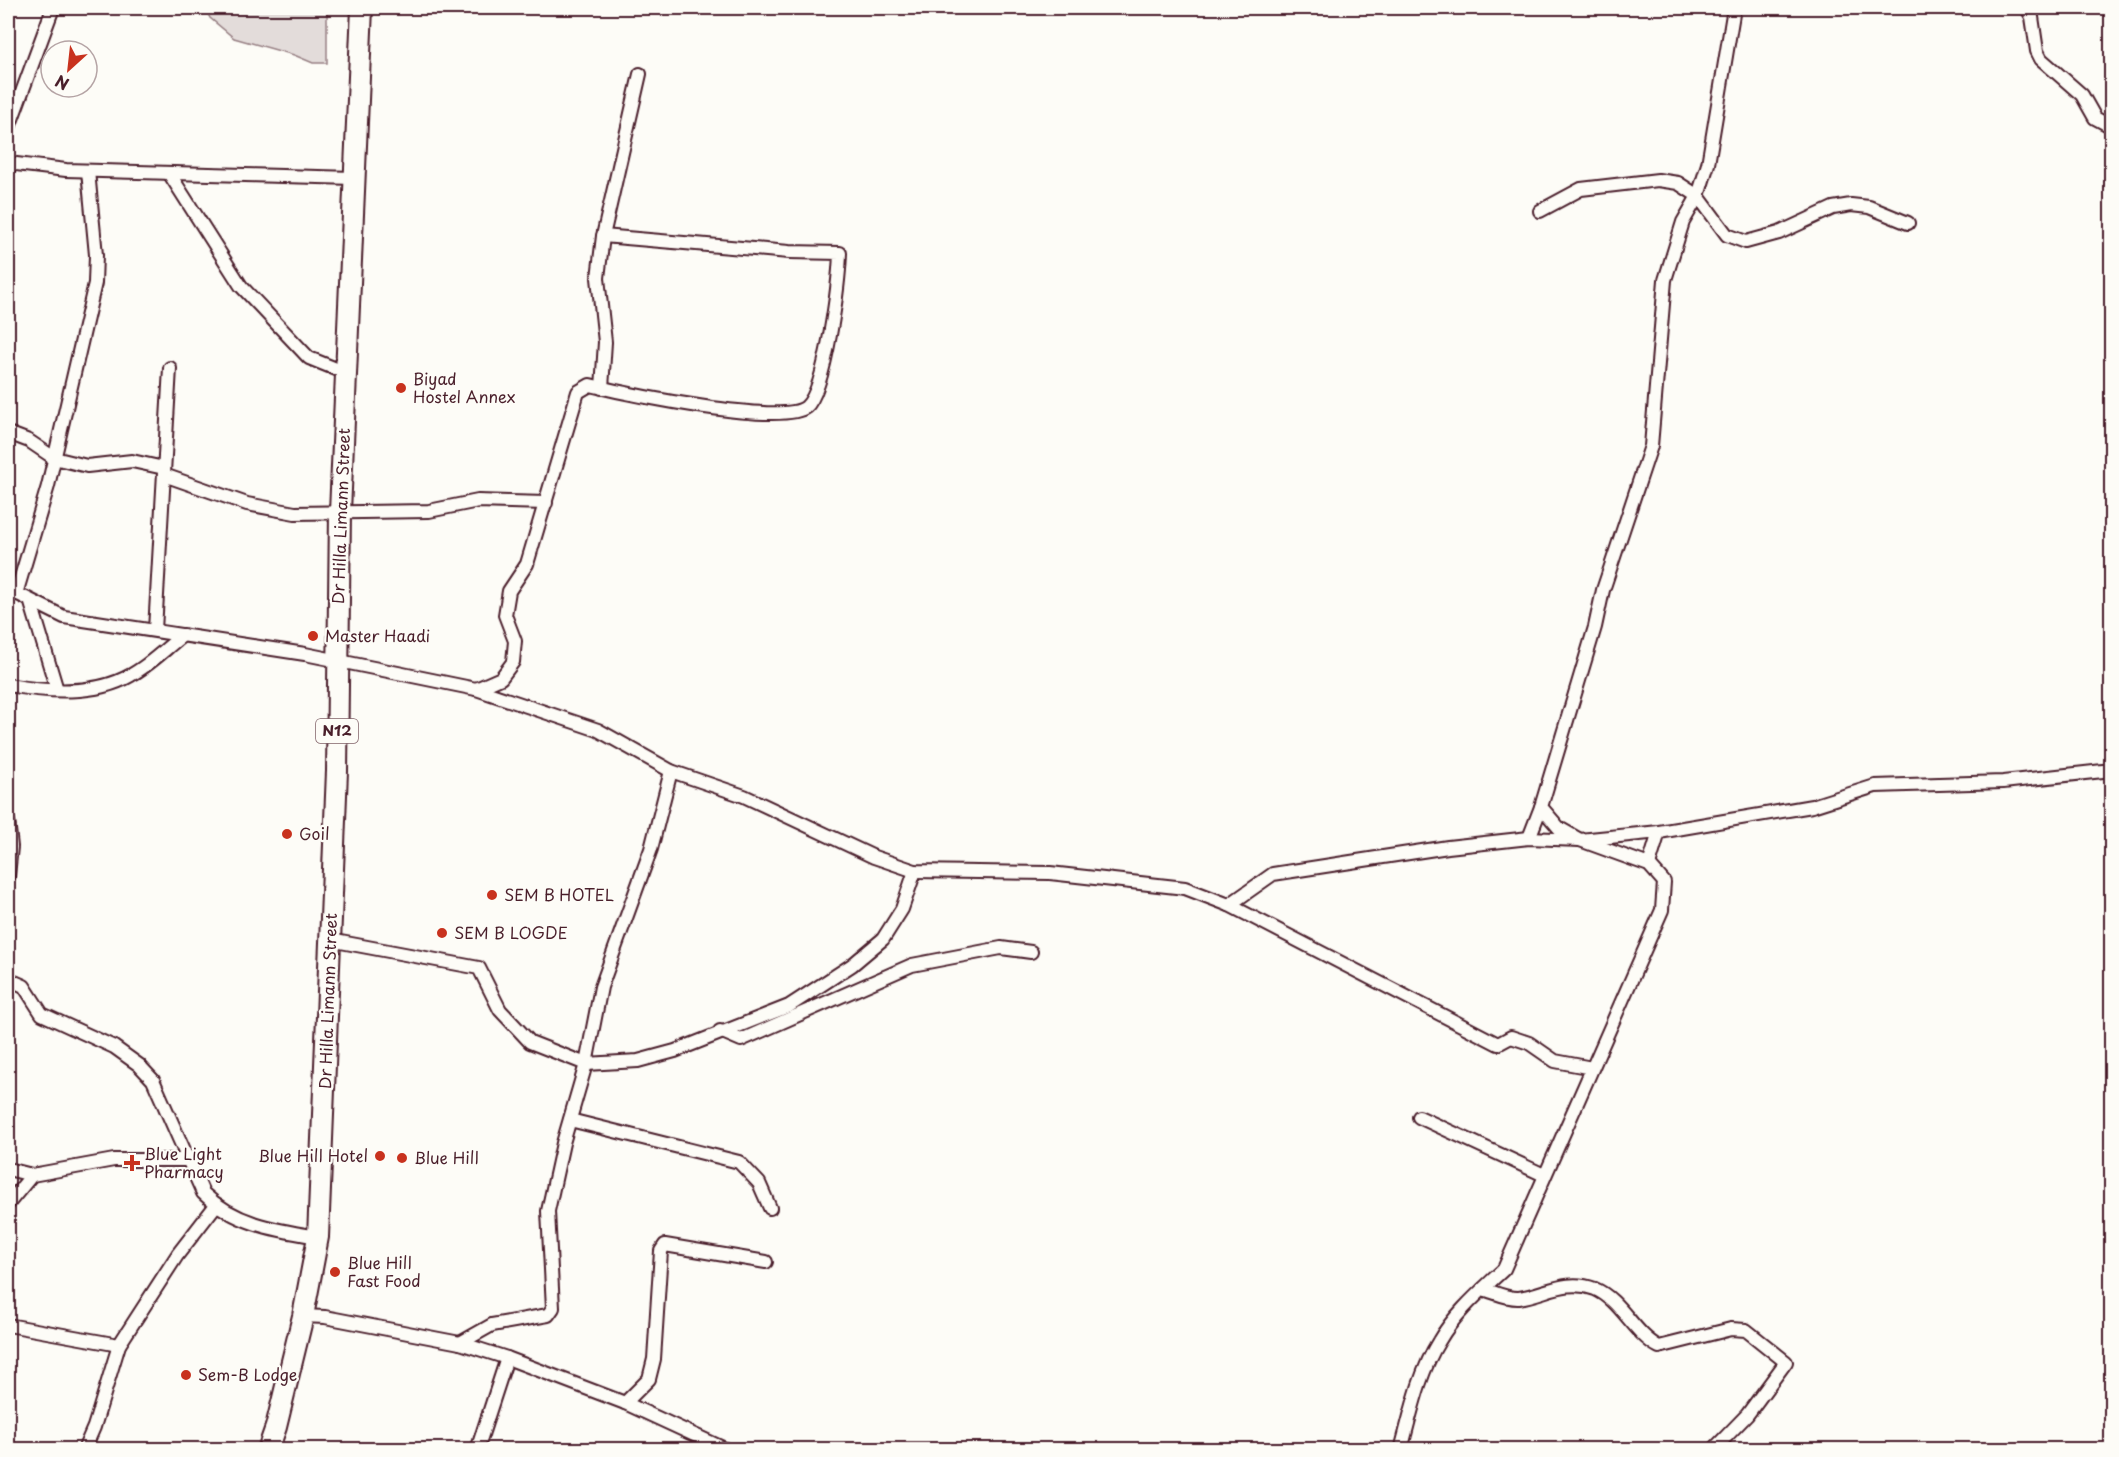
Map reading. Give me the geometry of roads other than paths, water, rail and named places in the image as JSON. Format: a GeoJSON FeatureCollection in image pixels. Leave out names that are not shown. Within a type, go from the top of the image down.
{"type":"FeatureCollection","features":[{"type":"Feature","properties":{"kind":"highway","name":"Dr Hilla Limann Street"},"geometry":{"type":"LineString","coordinates":[[268,1449],[276,1426],[303,1316],[318,1237],[337,771],[340,512],[362,8]]}},
{"type":"Feature","properties":{"kind":"street"},"geometry":{"type":"LineString","coordinates":[[8,130],[53,8]]}},
{"type":"Feature","properties":{"kind":"street"},"geometry":{"type":"LineString","coordinates":[[1529,838],[1541,807],[1595,627],[1603,590],[1651,446],[1665,280],[1683,222],[1698,196],[1715,129],[1734,8]]}},
{"type":"Feature","properties":{"kind":"street"},"geometry":{"type":"LineString","coordinates":[[2027,8],[2032,17],[2037,51],[2041,60],[2082,95],[2095,118],[2112,127]]}},
{"type":"Feature","properties":{"kind":"street"},"geometry":{"type":"LineString","coordinates":[[602,388],[605,342],[598,278],[603,236],[640,74]]}},
{"type":"Feature","properties":{"kind":"street"},"geometry":{"type":"LineString","coordinates":[[8,163],[88,171],[354,178]]}},
{"type":"Feature","properties":{"kind":"street"},"geometry":{"type":"LineString","coordinates":[[88,171],[96,255],[95,283],[54,458],[12,591],[31,603],[64,617],[338,662],[476,689],[598,730],[671,771],[744,796],[874,857],[915,871],[1050,873],[1185,888],[1229,905],[1498,1044],[1511,1037],[1529,1043],[1555,1061],[1592,1068]]}},
{"type":"Feature","properties":{"kind":"street"},"geometry":{"type":"LineString","coordinates":[[169,173],[241,286],[309,358],[346,373]]}},
{"type":"Feature","properties":{"kind":"street"},"geometry":{"type":"LineString","coordinates":[[1540,211],[1581,189],[1658,180],[1678,183],[1698,196],[1727,235],[1746,242],[1779,233],[1833,208],[1851,205],[1869,207],[1908,223]]}},
{"type":"Feature","properties":{"kind":"street"},"geometry":{"type":"LineString","coordinates":[[476,689],[501,678],[513,662],[515,641],[506,615],[509,591],[527,564],[578,392],[590,385],[717,409],[798,411],[806,407],[823,369],[839,280],[840,253],[789,252],[603,236]]}},
{"type":"Feature","properties":{"kind":"street"},"geometry":{"type":"LineString","coordinates":[[154,630],[170,368]]}},
{"type":"Feature","properties":{"kind":"street"},"geometry":{"type":"LineString","coordinates":[[8,433],[29,441],[54,458],[87,466],[132,460],[247,504],[295,513],[429,511],[478,501],[546,503]]}},
{"type":"Feature","properties":{"kind":"street"},"geometry":{"type":"LineString","coordinates":[[31,603],[57,690]]}},
{"type":"Feature","properties":{"kind":"street"},"geometry":{"type":"LineString","coordinates":[[8,685],[40,691],[97,688],[131,676],[183,635]]}},
{"type":"Feature","properties":{"kind":"street"},"geometry":{"type":"LineString","coordinates":[[1229,905],[1273,874],[1448,847],[1529,838],[1580,840],[1659,832],[1812,806],[1875,786],[2003,782],[2112,770]]}},
{"type":"Feature","properties":{"kind":"street"},"geometry":{"type":"LineString","coordinates":[[460,1343],[492,1325],[548,1315],[554,1308],[548,1211],[586,1064],[601,987],[651,849],[671,771]]}},
{"type":"Feature","properties":{"kind":"street"},"geometry":{"type":"LineString","coordinates":[[1401,1449],[1416,1393],[1438,1341],[1483,1289],[1504,1269],[1662,910],[1664,882],[1649,865],[1580,840],[1558,828],[1541,807]]}},
{"type":"Feature","properties":{"kind":"street"},"geometry":{"type":"LineString","coordinates":[[8,820],[11,847],[8,876]]}},
{"type":"Feature","properties":{"kind":"street"},"geometry":{"type":"LineString","coordinates":[[1649,865],[1659,832]]}},
{"type":"Feature","properties":{"kind":"street"},"geometry":{"type":"LineString","coordinates":[[330,940],[479,968],[500,1010],[530,1042],[586,1064],[638,1061],[675,1051],[720,1031],[789,1006],[852,965],[883,939],[902,909],[915,871]]}},
{"type":"Feature","properties":{"kind":"street"},"geometry":{"type":"LineString","coordinates":[[720,1031],[741,1040],[912,965],[1001,948],[1031,952]]}},
{"type":"Feature","properties":{"kind":"street"},"geometry":{"type":"LineString","coordinates":[[8,979],[24,986],[42,1014],[114,1047],[139,1065],[153,1080],[203,1193],[216,1205],[264,1228],[318,1237]]}},
{"type":"Feature","properties":{"kind":"street"},"geometry":{"type":"LineString","coordinates":[[1419,1117],[1544,1175]]}},
{"type":"Feature","properties":{"kind":"street"},"geometry":{"type":"LineString","coordinates":[[570,1120],[739,1162],[759,1183],[770,1208]]}},
{"type":"Feature","properties":{"kind":"street"},"geometry":{"type":"LineString","coordinates":[[8,1169],[32,1175],[76,1165],[114,1160],[187,1160]]}},
{"type":"Feature","properties":{"kind":"street"},"geometry":{"type":"LineString","coordinates":[[8,1204],[32,1175]]}},
{"type":"Feature","properties":{"kind":"street"},"geometry":{"type":"LineString","coordinates":[[84,1449],[94,1427],[119,1344],[178,1254],[216,1205]]}},
{"type":"Feature","properties":{"kind":"street"},"geometry":{"type":"LineString","coordinates":[[625,1403],[649,1379],[654,1359],[661,1251],[665,1245],[766,1262]]}},
{"type":"Feature","properties":{"kind":"street"},"geometry":{"type":"LineString","coordinates":[[1483,1289],[1518,1298],[1562,1285],[1581,1285],[1597,1290],[1646,1340],[1659,1347],[1731,1329],[1746,1330],[1786,1362],[1747,1414],[1713,1449]]}},
{"type":"Feature","properties":{"kind":"street"},"geometry":{"type":"LineString","coordinates":[[303,1316],[460,1343],[507,1358],[625,1403],[727,1449]]}},
{"type":"Feature","properties":{"kind":"street"},"geometry":{"type":"LineString","coordinates":[[8,1325],[119,1344]]}},
{"type":"Feature","properties":{"kind":"street"},"geometry":{"type":"LineString","coordinates":[[477,1449],[507,1358]]}},
{"type":"Feature","properties":{"kind":"place","name":"Biyad Hostel Annex"},"geometry":{"type":"Point","coordinates":[401,388]}},
{"type":"Feature","properties":{"kind":"place","name":"Master Haadi"},"geometry":{"type":"Point","coordinates":[313,636]}},
{"type":"Feature","properties":{"kind":"place","name":"Goil"},"geometry":{"type":"Point","coordinates":[287,834]}},
{"type":"Feature","properties":{"kind":"place","name":"SEM B HOTEL"},"geometry":{"type":"Point","coordinates":[492,895]}},
{"type":"Feature","properties":{"kind":"place","name":"SEM B LOGDE"},"geometry":{"type":"Point","coordinates":[442,933]}},
{"type":"Feature","properties":{"kind":"place","name":"Blue Hill Hotel"},"geometry":{"type":"Point","coordinates":[380,1156]}},
{"type":"Feature","properties":{"kind":"place","name":"Blue Hill"},"geometry":{"type":"Point","coordinates":[402,1158]}},
{"type":"Feature","properties":{"kind":"place","name":"Blue Light Pharmacy"},"geometry":{"type":"Point","coordinates":[132,1163]}},
{"type":"Feature","properties":{"kind":"place","name":"Blue Hill Fast Food"},"geometry":{"type":"Point","coordinates":[335,1272]}},
{"type":"Feature","properties":{"kind":"place","name":"Sem-B Lodge"},"geometry":{"type":"Point","coordinates":[186,1375]}}]}
